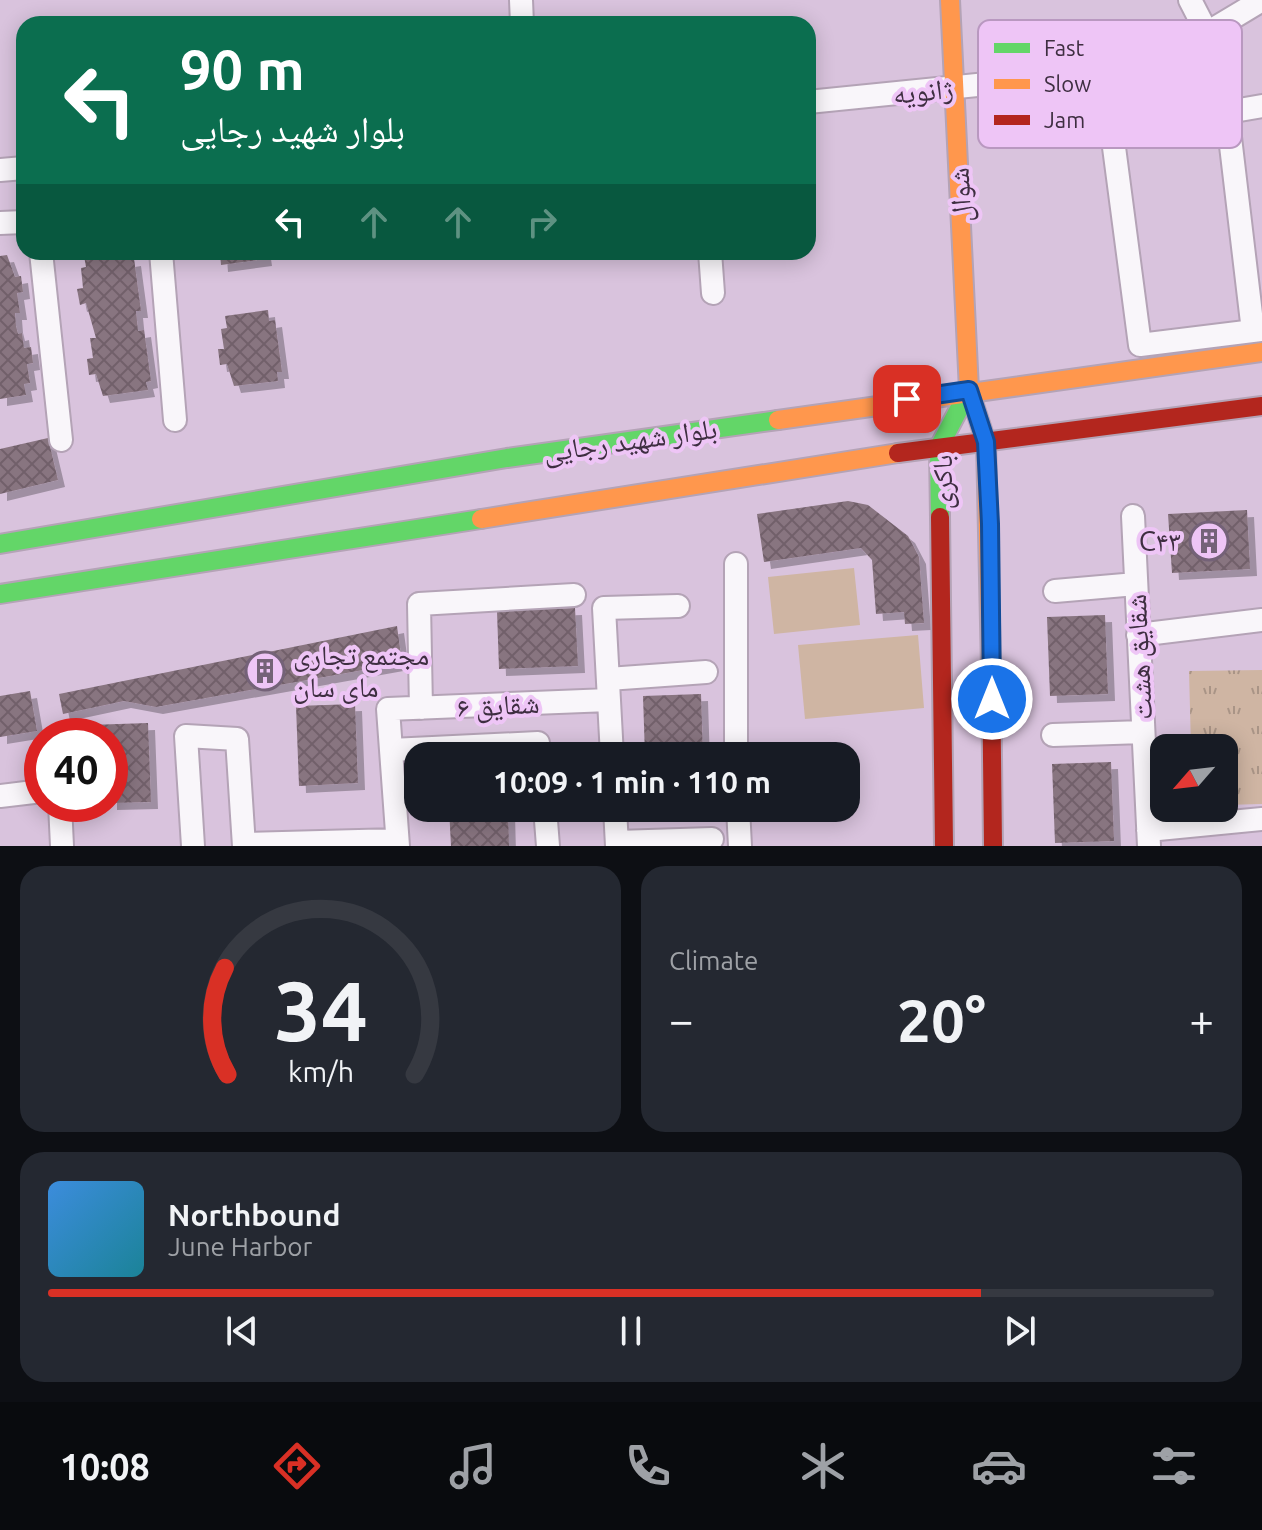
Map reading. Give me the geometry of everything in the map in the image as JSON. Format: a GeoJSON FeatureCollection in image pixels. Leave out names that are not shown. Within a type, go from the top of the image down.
{"type":"FeatureCollection","features":[{"type":"Feature","properties":{"kind":"main road","name":"شوال"},"geometry":{"type":"LineString","coordinates":[[950,0],[969,390]]}},
{"type":"Feature","properties":{"kind":"main road","name":"بلوار شهید رجایی"},"geometry":{"type":"LineString","coordinates":[[0,544],[507,458],[969,390],[1262,352]]}},
{"type":"Feature","properties":{"kind":"main road","name":"باکری"},"geometry":{"type":"LineString","coordinates":[[969,390],[986,442],[990,524],[993,846]]}},
{"type":"Feature","properties":{"kind":"main road","name":"باکری"},"geometry":{"type":"LineString","coordinates":[[944,846],[939,447],[969,390]]}},
{"type":"Feature","properties":{"kind":"main road","name":"بلوار شهید رجایی"},"geometry":{"type":"LineString","coordinates":[[0,594],[939,447],[1262,406]]}},
{"type":"Feature","properties":{"kind":"street"},"geometry":{"type":"LineString","coordinates":[[1190,0],[1200,20]]}},
{"type":"Feature","properties":{"kind":"street","name":"ژانویه"},"geometry":{"type":"LineString","coordinates":[[1229,20],[1262,0]]}},
{"type":"Feature","properties":{"kind":"street","name":"ژانویه"},"geometry":{"type":"LineString","coordinates":[[816,101],[978,85]]}},
{"type":"Feature","properties":{"kind":"street"},"geometry":{"type":"LineString","coordinates":[[1242,109],[1262,106]]}},
{"type":"Feature","properties":{"kind":"street"},"geometry":{"type":"LineString","coordinates":[[1114,148],[1140,345],[1257,330],[1232,148]]}},
{"type":"Feature","properties":{"kind":"street"},"geometry":{"type":"LineString","coordinates":[[42,260],[61,440]]}},
{"type":"Feature","properties":{"kind":"street"},"geometry":{"type":"LineString","coordinates":[[162,260],[175,420]]}},
{"type":"Feature","properties":{"kind":"street"},"geometry":{"type":"LineString","coordinates":[[711,260],[713,293]]}},
{"type":"Feature","properties":{"kind":"street","name":"شقایق هشت"},"geometry":{"type":"LineString","coordinates":[[1133,516],[1148,838]]}},
{"type":"Feature","properties":{"kind":"street"},"geometry":{"type":"LineString","coordinates":[[736,564],[736,742]]}},
{"type":"Feature","properties":{"kind":"street"},"geometry":{"type":"LineString","coordinates":[[1055,591],[1136,584]]}},
{"type":"Feature","properties":{"kind":"street"},"geometry":{"type":"LineString","coordinates":[[421,708],[419,604],[574,595]]}},
{"type":"Feature","properties":{"kind":"street"},"geometry":{"type":"LineString","coordinates":[[611,742],[604,608],[678,606]]}},
{"type":"Feature","properties":{"kind":"street"},"geometry":{"type":"LineString","coordinates":[[1138,635],[1262,620]]}},
{"type":"Feature","properties":{"kind":"street","name":"شقایق ۶"},"geometry":{"type":"LineString","coordinates":[[391,750],[388,709],[608,689],[706,672]]}},
{"type":"Feature","properties":{"kind":"street"},"geometry":{"type":"LineString","coordinates":[[1053,735],[1143,732]]}},
{"type":"Feature","properties":{"kind":"street"},"geometry":{"type":"LineString","coordinates":[[193,846],[186,736],[237,739],[244,845],[397,843],[391,750],[404,749]]}},
{"type":"Feature","properties":{"kind":"street"},"geometry":{"type":"LineString","coordinates":[[0,796],[24,793]]}},
{"type":"Feature","properties":{"kind":"street"},"geometry":{"type":"LineString","coordinates":[[1148,838],[1262,819]]}},
{"type":"Feature","properties":{"kind":"street"},"geometry":{"type":"LineString","coordinates":[[61,822],[62,846]]}},
{"type":"Feature","properties":{"kind":"street"},"geometry":{"type":"LineString","coordinates":[[546,822],[548,846]]}},
{"type":"Feature","properties":{"kind":"street"},"geometry":{"type":"LineString","coordinates":[[616,822],[617,844],[712,839]]}},
{"type":"Feature","properties":{"kind":"street"},"geometry":{"type":"LineString","coordinates":[[739,822],[740,846]]}},
{"type":"Feature","properties":{"kind":"green space"},"geometry":{"type":"Polygon","coordinates":[[[854,568],[860,625],[774,634],[768,577],[854,568]]]}},
{"type":"Feature","properties":{"kind":"green space"},"geometry":{"type":"Polygon","coordinates":[[[918,635],[924,708],[805,719],[798,645],[918,635]]]}},
{"type":"Feature","properties":{"kind":"green space"},"geometry":{"type":"Polygon","coordinates":[[[1262,670],[1262,804],[1238,805],[1238,734],[1191,734],[1189,671],[1262,670]]]}},
{"type":"Feature","properties":{"kind":"building"},"geometry":{"type":"Polygon","coordinates":[[[7,255],[15,277],[21,276],[23,292],[17,293],[20,313],[15,313],[16,326],[18,334],[22,333],[24,348],[31,347],[33,363],[27,364],[30,383],[24,384],[26,395],[0,399],[0,256],[7,255]]]}},
{"type":"Feature","properties":{"kind":"building"},"geometry":{"type":"Polygon","coordinates":[[[85,260],[134,260],[141,311],[136,311],[138,331],[144,330],[151,381],[146,382],[148,390],[103,396],[96,374],[89,375],[87,359],[93,358],[90,338],[96,338],[86,303],[80,305],[77,289],[83,288],[81,268],[86,267],[85,260]]]}},
{"type":"Feature","properties":{"kind":"building"},"geometry":{"type":"Polygon","coordinates":[[[221,260],[258,260],[221,265],[221,260]]]}},
{"type":"Feature","properties":{"kind":"building"},"geometry":{"type":"Polygon","coordinates":[[[268,310],[269,321],[275,320],[282,372],[277,372],[278,381],[234,386],[227,364],[220,365],[218,349],[224,349],[221,329],[227,328],[225,316],[268,310]]]}},
{"type":"Feature","properties":{"kind":"building"},"geometry":{"type":"Polygon","coordinates":[[[48,438],[58,480],[0,494],[0,449],[48,438]]]}},
{"type":"Feature","properties":{"kind":"building"},"geometry":{"type":"Polygon","coordinates":[[[848,501],[868,505],[908,536],[919,557],[924,623],[905,624],[904,612],[876,614],[872,560],[861,548],[764,562],[757,514],[848,501]]]}},
{"type":"Feature","properties":{"kind":"building","name":"C۴۳"},"geometry":{"type":"Polygon","coordinates":[[[1247,510],[1250,569],[1172,573],[1168,514],[1247,510]]]}},
{"type":"Feature","properties":{"kind":"building"},"geometry":{"type":"Polygon","coordinates":[[[575,608],[578,666],[499,669],[497,611],[575,608]]]}},
{"type":"Feature","properties":{"kind":"building"},"geometry":{"type":"Polygon","coordinates":[[[1105,615],[1108,694],[1050,696],[1047,617],[1105,615]]]}},
{"type":"Feature","properties":{"kind":"building","name":"مجتمع تجاری مای سان"},"geometry":{"type":"Polygon","coordinates":[[[397,626],[402,663],[156,707],[124,701],[63,714],[59,694],[397,626]]]}},
{"type":"Feature","properties":{"kind":"building"},"geometry":{"type":"Polygon","coordinates":[[[30,691],[35,718],[24,718],[24,733],[0,737],[0,696],[30,691]]]}},
{"type":"Feature","properties":{"kind":"building"},"geometry":{"type":"Polygon","coordinates":[[[701,694],[703,742],[645,742],[643,696],[701,694]]]}},
{"type":"Feature","properties":{"kind":"building"},"geometry":{"type":"Polygon","coordinates":[[[355,704],[358,783],[299,786],[296,706],[355,704]]]}},
{"type":"Feature","properties":{"kind":"building"},"geometry":{"type":"Polygon","coordinates":[[[148,723],[151,802],[128,803],[128,724],[148,723]]]}},
{"type":"Feature","properties":{"kind":"building"},"geometry":{"type":"Polygon","coordinates":[[[1111,762],[1114,841],[1055,843],[1052,764],[1111,762]]]}},
{"type":"Feature","properties":{"kind":"building"},"geometry":{"type":"Polygon","coordinates":[[[450,822],[508,822],[509,846],[451,846],[450,822]]]}},
{"type":"Feature","properties":{"kind":"traffic: fast"},"geometry":{"type":"LineString","coordinates":[[940,517],[939,447],[969,390]]}},
{"type":"Feature","properties":{"kind":"traffic: fast"},"geometry":{"type":"LineString","coordinates":[[0,544],[507,458],[778,420]]}},
{"type":"Feature","properties":{"kind":"traffic: fast"},"geometry":{"type":"LineString","coordinates":[[0,594],[481,519]]}},
{"type":"Feature","properties":{"kind":"traffic: slow"},"geometry":{"type":"LineString","coordinates":[[950,0],[969,390],[986,442],[991,668]]}},
{"type":"Feature","properties":{"kind":"traffic: slow"},"geometry":{"type":"LineString","coordinates":[[778,420],[1262,352]]}},
{"type":"Feature","properties":{"kind":"traffic: slow"},"geometry":{"type":"LineString","coordinates":[[481,519],[898,453]]}},
{"type":"Feature","properties":{"kind":"traffic: jam"},"geometry":{"type":"LineString","coordinates":[[898,453],[1262,406]]}},
{"type":"Feature","properties":{"kind":"traffic: jam"},"geometry":{"type":"LineString","coordinates":[[940,517],[944,846]]}},
{"type":"Feature","properties":{"kind":"traffic: jam"},"geometry":{"type":"LineString","coordinates":[[991,668],[993,846]]}},
{"type":"Feature","properties":{"kind":"place","name":"C۴۳"},"geometry":{"type":"Point","coordinates":[1209,541]}},
{"type":"Feature","properties":{"kind":"place","name":"مجتمع تجاری مای سان"},"geometry":{"type":"Point","coordinates":[265,671]}},
{"type":"Feature","properties":{"kind":"route"},"geometry":{"type":"LineString","coordinates":[[907,399],[969,390],[986,442],[992,699]]}}]}
